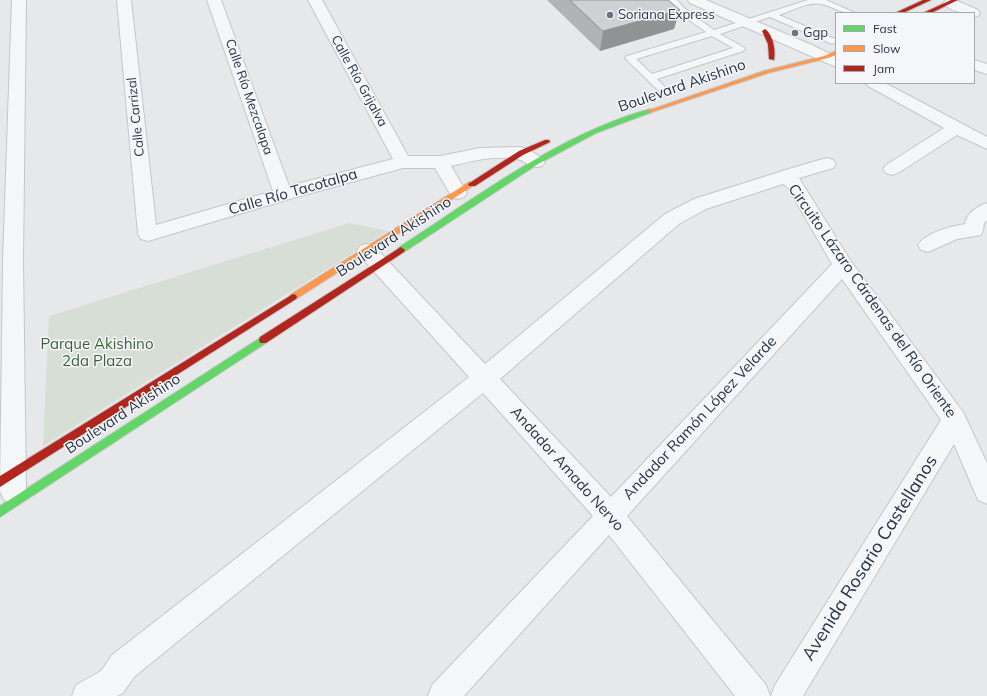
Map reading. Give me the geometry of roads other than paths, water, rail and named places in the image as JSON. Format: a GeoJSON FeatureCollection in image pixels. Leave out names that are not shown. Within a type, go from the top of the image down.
{"type":"FeatureCollection","features":[{"type":"Feature","properties":{"kind":"main road"},"geometry":{"type":"LineString","coordinates":[[900,12],[928,0]]}},
{"type":"Feature","properties":{"kind":"main road"},"geometry":{"type":"LineString","coordinates":[[928,12],[952,1]]}},
{"type":"Feature","properties":{"kind":"main road"},"geometry":{"type":"LineString","coordinates":[[765,31],[771,40],[773,48],[772,59]]}},
{"type":"Feature","properties":{"kind":"main road"},"geometry":{"type":"LineString","coordinates":[[793,52],[834,40]]}},
{"type":"Feature","properties":{"kind":"main road","name":"Boulevard Akishino"},"geometry":{"type":"LineString","coordinates":[[7,507],[373,257],[458,193],[529,158],[594,131],[766,72],[833,58]]}},
{"type":"Feature","properties":{"kind":"main road","name":"Boulevard Akishino"},"geometry":{"type":"LineString","coordinates":[[653,98],[670,91]]}},
{"type":"Feature","properties":{"kind":"main road","name":"Boulevard Akishino"},"geometry":{"type":"LineString","coordinates":[[585,125],[599,119]]}},
{"type":"Feature","properties":{"kind":"main road","name":"Boulevard Akishino"},"geometry":{"type":"LineString","coordinates":[[6,478],[373,257],[529,158],[557,138]]}},
{"type":"Feature","properties":{"kind":"street"},"geometry":{"type":"LineString","coordinates":[[7,507],[6,478],[13,260],[18,0]]}},
{"type":"Feature","properties":{"kind":"street","name":"Calle Carrizal"},"geometry":{"type":"LineString","coordinates":[[124,0],[148,234]]}},
{"type":"Feature","properties":{"kind":"street","name":"Calle Río Mezcalapa"},"geometry":{"type":"LineString","coordinates":[[214,0],[283,194]]}},
{"type":"Feature","properties":{"kind":"street","name":"Calle Río Grijalva"},"geometry":{"type":"LineString","coordinates":[[315,0],[403,162]]}},
{"type":"Feature","properties":{"kind":"street"},"geometry":{"type":"LineString","coordinates":[[694,0],[765,31],[833,58]]}},
{"type":"Feature","properties":{"kind":"street"},"geometry":{"type":"LineString","coordinates":[[952,1],[972,12]]}},
{"type":"Feature","properties":{"kind":"street"},"geometry":{"type":"LineString","coordinates":[[975,13],[987,19]]}},
{"type":"Feature","properties":{"kind":"street"},"geometry":{"type":"LineString","coordinates":[[975,64],[987,70]]}},
{"type":"Feature","properties":{"kind":"street"},"geometry":{"type":"LineString","coordinates":[[875,84],[987,144]]}},
{"type":"Feature","properties":{"kind":"street"},"geometry":{"type":"LineString","coordinates":[[892,169],[956,128]]}},
{"type":"Feature","properties":{"kind":"street","name":"Calle Río Tacotalpa"},"geometry":{"type":"LineString","coordinates":[[148,234],[283,194],[403,162],[440,162],[480,154],[529,158]]}},
{"type":"Feature","properties":{"kind":"street"},"geometry":{"type":"LineString","coordinates":[[440,162],[458,193]]}},
{"type":"Feature","properties":{"kind":"street"},"geometry":{"type":"LineString","coordinates":[[104,691],[123,666],[485,378],[672,219],[700,204],[776,179],[786,178],[796,172],[826,164]]}},
{"type":"Feature","properties":{"kind":"street","name":"Circuito Lázaro Cárdenas del Río Oriente"},"geometry":{"type":"LineString","coordinates":[[786,178],[794,184],[843,265],[955,420],[987,491]]}},
{"type":"Feature","properties":{"kind":"street"},"geometry":{"type":"LineString","coordinates":[[928,245],[953,233],[981,235],[976,220],[987,210]]}},
{"type":"Feature","properties":{"kind":"street","name":"Andador Amado Nervo"},"geometry":{"type":"LineString","coordinates":[[373,257],[610,515],[755,696]]}},
{"type":"Feature","properties":{"kind":"street","name":"Andador Ramón López Velarde"},"geometry":{"type":"LineString","coordinates":[[443,696],[843,265]]}},
{"type":"Feature","properties":{"kind":"street","name":"Avenida Rosario Castellanos"},"geometry":{"type":"LineString","coordinates":[[786,696],[955,420]]}},
{"type":"Feature","properties":{"kind":"lane"},"geometry":{"type":"LineString","coordinates":[[650,78],[740,49],[713,33],[681,10],[673,0]]}},
{"type":"Feature","properties":{"kind":"lane"},"geometry":{"type":"LineString","coordinates":[[670,91],[650,78],[630,58],[813,1],[823,2],[848,12]]}},
{"type":"Feature","properties":{"kind":"lane"},"geometry":{"type":"LineString","coordinates":[[772,15],[834,40]]}},
{"type":"Feature","properties":{"kind":"place","name":"Soriana Express"},"geometry":{"type":"Point","coordinates":[610,15]}},
{"type":"Feature","properties":{"kind":"place","name":"Ggp"},"geometry":{"type":"Point","coordinates":[795,33]}},
{"type":"Feature","properties":{"kind":"park label","name":"Parque Akishino 2da Plaza"},"geometry":{"type":"Point","coordinates":[97,352]}}]}
